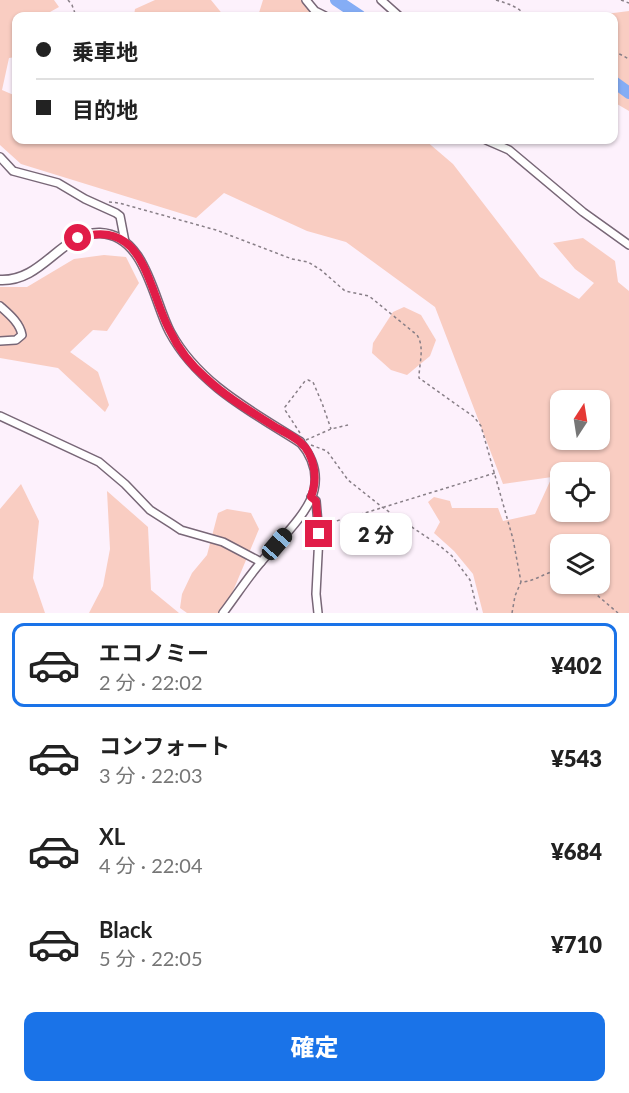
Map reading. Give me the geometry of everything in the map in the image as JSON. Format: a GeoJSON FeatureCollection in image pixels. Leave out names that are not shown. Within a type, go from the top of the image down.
{"type":"FeatureCollection","features":[{"type":"Feature","properties":{"kind":"street"},"geometry":{"type":"LineString","coordinates":[[306,0],[317,12]]}},
{"type":"Feature","properties":{"kind":"street"},"geometry":{"type":"LineString","coordinates":[[381,0],[394,12]]}},
{"type":"Feature","properties":{"kind":"street"},"geometry":{"type":"LineString","coordinates":[[495,144],[509,150],[583,212],[629,245]]}},
{"type":"Feature","properties":{"kind":"street"},"geometry":{"type":"LineString","coordinates":[[0,157],[12,171],[58,183],[120,216],[125,242]]}},
{"type":"Feature","properties":{"kind":"street"},"geometry":{"type":"LineString","coordinates":[[0,280],[21,278],[78,238],[91,234],[102,233],[125,242],[135,251],[142,263],[170,331],[192,364],[218,389],[302,442],[314,467],[314,489],[311,497],[292,526],[261,562],[223,613]]}},
{"type":"Feature","properties":{"kind":"street"},"geometry":{"type":"LineString","coordinates":[[0,306],[22,331],[22,335],[16,340],[0,341]]}},
{"type":"Feature","properties":{"kind":"street"},"geometry":{"type":"LineString","coordinates":[[0,416],[99,462],[150,510],[172,525],[181,530],[223,542],[261,562]]}},
{"type":"Feature","properties":{"kind":"street"},"geometry":{"type":"LineString","coordinates":[[311,497],[316,501],[319,534],[316,594],[318,613]]}},
{"type":"Feature","properties":{"kind":"path"},"geometry":{"type":"LineString","coordinates":[[496,0],[512,4],[522,12]]}},
{"type":"Feature","properties":{"kind":"path"},"geometry":{"type":"LineString","coordinates":[[621,0],[629,3]]}},
{"type":"Feature","properties":{"kind":"path"},"geometry":{"type":"LineString","coordinates":[[93,202],[119,203],[216,230],[292,259],[308,262],[345,291],[369,296],[417,335],[420,341],[419,378],[478,421],[513,539],[521,582],[515,596],[512,613]]}},
{"type":"Feature","properties":{"kind":"path"},"geometry":{"type":"LineString","coordinates":[[331,429],[313,382],[305,381],[285,407],[302,442],[327,451],[348,480],[452,556],[470,580],[478,613]]}},
{"type":"Feature","properties":{"kind":"path"},"geometry":{"type":"LineString","coordinates":[[302,442],[331,429],[348,425]]}},
{"type":"Feature","properties":{"kind":"path"},"geometry":{"type":"LineString","coordinates":[[318,523],[333,522],[495,473]]}},
{"type":"Feature","properties":{"kind":"path"},"geometry":{"type":"LineString","coordinates":[[521,582],[527,582],[550,572]]}},
{"type":"Feature","properties":{"kind":"path"},"geometry":{"type":"LineString","coordinates":[[596,594],[618,613]]}},
{"type":"Feature","properties":{"kind":"shaded area"},"geometry":{"type":"Polygon","coordinates":[[[0,0],[54,0],[59,7],[50,12],[12,12],[12,58],[9,58],[2,90],[12,94],[12,144],[430,144],[453,164],[540,277],[579,299],[594,283],[575,269],[553,243],[583,238],[615,261],[618,282],[629,291],[629,613],[483,613],[473,574],[454,551],[434,533],[440,522],[428,502],[434,497],[450,501],[452,508],[498,508],[503,521],[535,514],[550,481],[550,522],[610,522],[610,462],[550,462],[550,477],[503,484],[435,307],[346,242],[307,231],[224,193],[196,218],[21,164],[0,145],[0,0]]]}},
{"type":"Feature","properties":{"kind":"shaded area"},"geometry":{"type":"Polygon","coordinates":[[[155,0],[211,0],[221,12],[135,12],[135,9],[155,0]]]}},
{"type":"Feature","properties":{"kind":"shaded area"},"geometry":{"type":"Polygon","coordinates":[[[263,0],[304,0],[311,12],[259,12],[263,0]]]}},
{"type":"Feature","properties":{"kind":"shaded area"},"geometry":{"type":"Polygon","coordinates":[[[629,11],[629,111],[618,105],[618,12],[629,11]]]}},
{"type":"Feature","properties":{"kind":"shaded area"},"geometry":{"type":"Polygon","coordinates":[[[104,255],[126,257],[139,283],[107,331],[93,330],[70,352],[98,372],[109,405],[105,412],[58,368],[0,358],[0,287],[27,287],[74,259],[104,255]]]}},
{"type":"Feature","properties":{"kind":"shaded area"},"geometry":{"type":"Polygon","coordinates":[[[404,307],[421,315],[436,340],[430,356],[407,375],[391,370],[372,353],[373,343],[393,312],[404,307]]]}},
{"type":"Feature","properties":{"kind":"shaded area"},"geometry":{"type":"Polygon","coordinates":[[[21,484],[39,521],[33,578],[45,613],[0,613],[0,509],[21,484]]]}},
{"type":"Feature","properties":{"kind":"shaded area"},"geometry":{"type":"Polygon","coordinates":[[[107,491],[148,527],[151,590],[179,613],[89,613],[103,586],[110,549],[107,491]]]}},
{"type":"Feature","properties":{"kind":"shaded area"},"geometry":{"type":"Polygon","coordinates":[[[227,509],[251,513],[259,529],[228,603],[218,613],[187,613],[180,608],[182,594],[192,573],[207,555],[218,513],[227,509]]]}},
{"type":"Feature","properties":{"kind":"waterway"},"geometry":{"type":"LineString","coordinates":[[336,0],[354,12]]}},
{"type":"Feature","properties":{"kind":"waterway"},"geometry":{"type":"LineString","coordinates":[[618,85],[629,93]]}},
{"type":"Feature","properties":{"kind":"route"},"geometry":{"type":"LineString","coordinates":[[78,238],[102,233],[125,242],[135,251],[170,331],[192,364],[218,389],[300,442],[314,467],[314,489],[311,497],[316,501],[319,534]]}}]}
